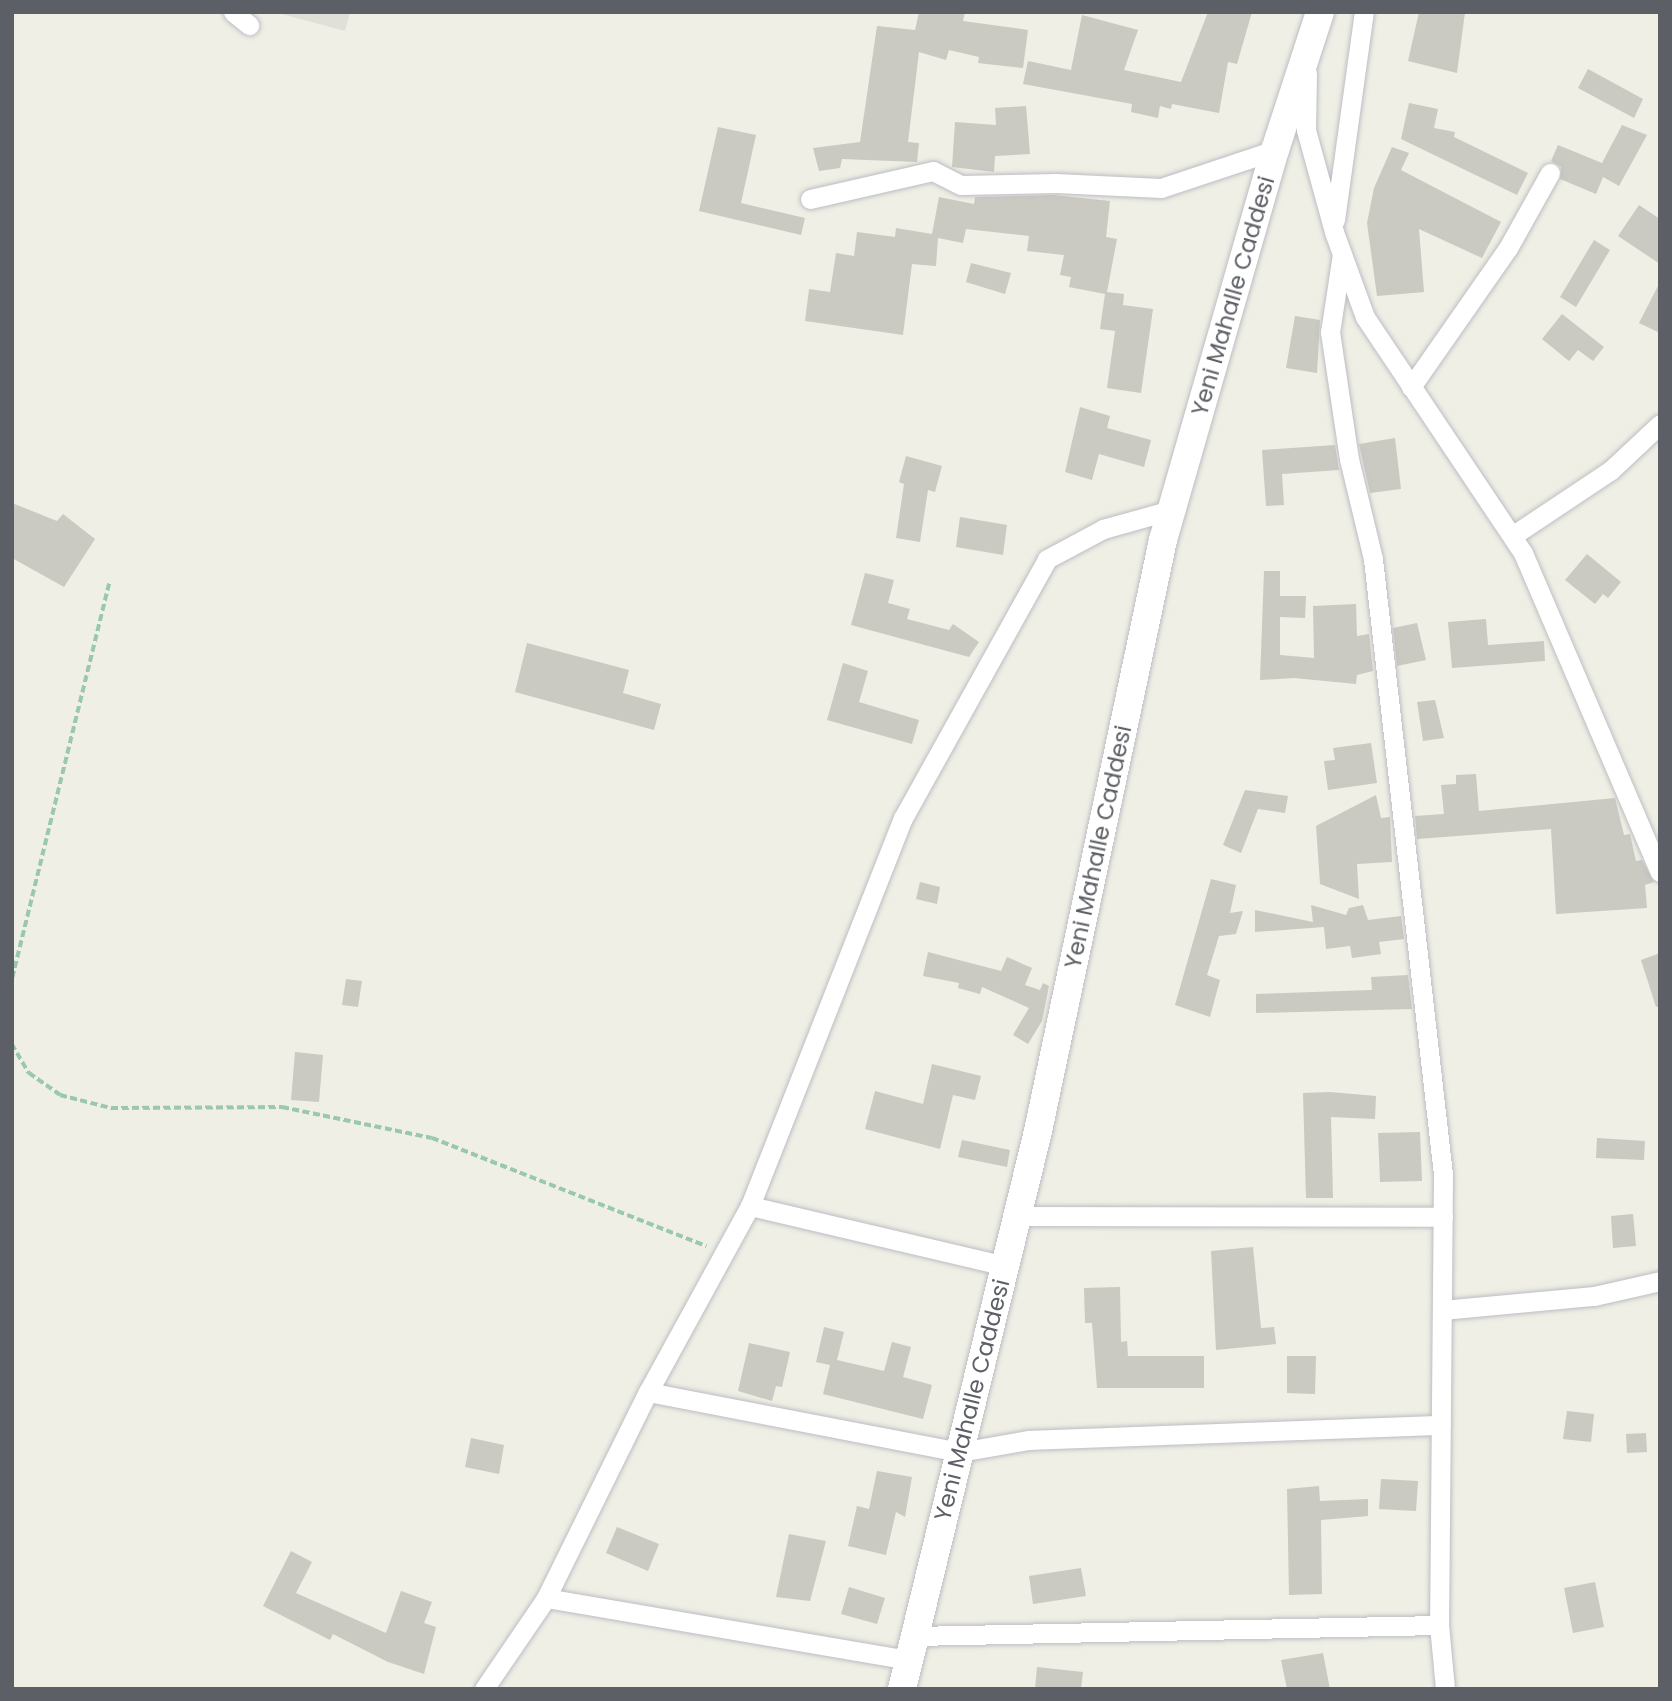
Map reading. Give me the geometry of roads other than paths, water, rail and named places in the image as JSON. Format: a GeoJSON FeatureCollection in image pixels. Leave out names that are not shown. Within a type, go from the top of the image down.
{"type":"FeatureCollection","features":[{"type":"Feature","properties":{"kind":"street"},"geometry":{"type":"LineString","coordinates":[[233,12],[249,25]]}},
{"type":"Feature","properties":{"kind":"street","name":"Yeni Mahalle Caddesi"},"geometry":{"type":"LineString","coordinates":[[902,1689],[1017,1216],[1171,510],[1275,150],[1320,12]]}},
{"type":"Feature","properties":{"kind":"street"},"geometry":{"type":"LineString","coordinates":[[1334,232],[1364,12]]}},
{"type":"Feature","properties":{"kind":"street"},"geometry":{"type":"LineString","coordinates":[[1308,53],[1306,130],[1334,232],[1365,317],[1523,553],[1660,872]]}},
{"type":"Feature","properties":{"kind":"street"},"geometry":{"type":"LineString","coordinates":[[810,199],[933,171],[961,185],[1056,183],[1161,188],[1275,150]]}},
{"type":"Feature","properties":{"kind":"street"},"geometry":{"type":"LineString","coordinates":[[1411,387],[1508,248],[1550,173]]}},
{"type":"Feature","properties":{"kind":"street"},"geometry":{"type":"LineString","coordinates":[[1342,254],[1330,332],[1349,458],[1373,559],[1443,1174],[1439,1625],[1445,1689]]}},
{"type":"Feature","properties":{"kind":"street"},"geometry":{"type":"LineString","coordinates":[[1512,536],[1611,470],[1660,424]]}},
{"type":"Feature","properties":{"kind":"street"},"geometry":{"type":"LineString","coordinates":[[484,1689],[546,1598],[648,1392],[750,1206],[903,818],[1047,559],[1103,529],[1171,510]]}},
{"type":"Feature","properties":{"kind":"street"},"geometry":{"type":"LineString","coordinates":[[750,1206],[1005,1266]]}},
{"type":"Feature","properties":{"kind":"street"},"geometry":{"type":"LineString","coordinates":[[1017,1216],[1443,1217]]}},
{"type":"Feature","properties":{"kind":"street"},"geometry":{"type":"LineString","coordinates":[[1442,1310],[1594,1296],[1660,1281]]}},
{"type":"Feature","properties":{"kind":"street"},"geometry":{"type":"LineString","coordinates":[[648,1392],[960,1452],[1029,1440],[1441,1426]]}},
{"type":"Feature","properties":{"kind":"street"},"geometry":{"type":"LineString","coordinates":[[546,1598],[911,1648],[1439,1625]]}}]}
